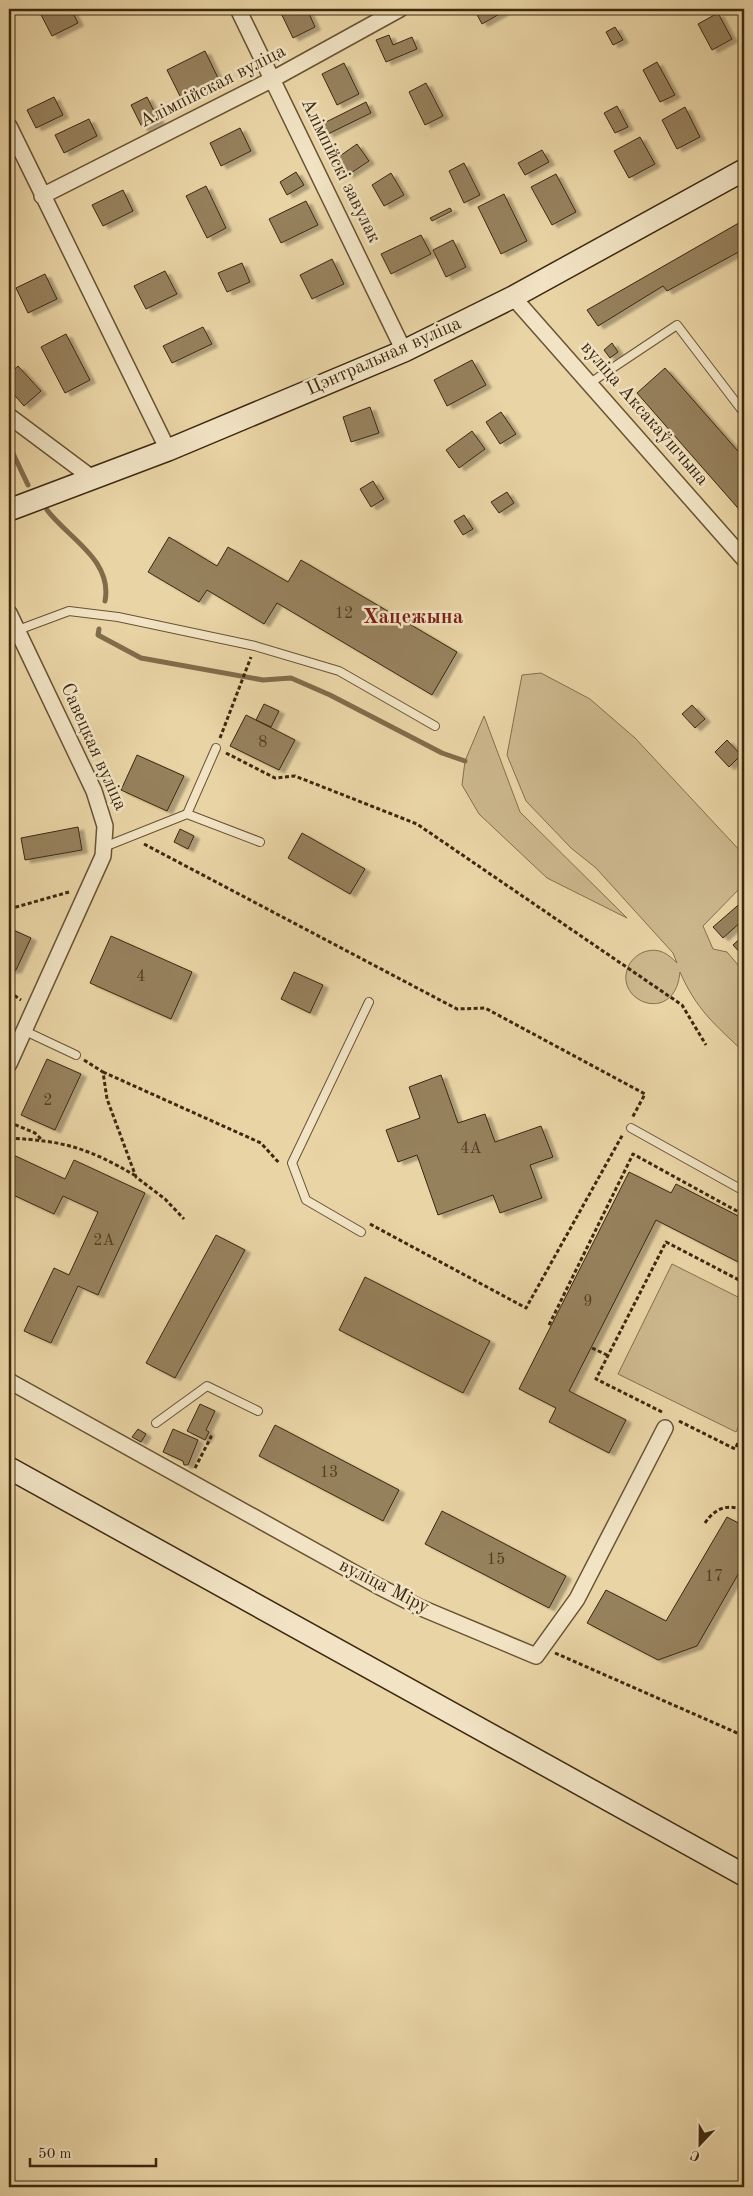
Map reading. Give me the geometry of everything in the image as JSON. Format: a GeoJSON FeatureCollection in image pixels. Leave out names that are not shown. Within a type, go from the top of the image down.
{"type":"FeatureCollection","features":[{"type":"Feature","properties":{"kind":"main road","name":"Цэнтральная вуліца"},"geometry":{"type":"LineString","coordinates":[[9,510],[168,450],[404,351],[513,297],[744,170]]}},
{"type":"Feature","properties":{"kind":"main road"},"geometry":{"type":"LineString","coordinates":[[9,1468],[744,1875]]}},
{"type":"Feature","properties":{"kind":"street","name":"Алімпійскі завулак"},"geometry":{"type":"LineString","coordinates":[[238,9],[404,351]]}},
{"type":"Feature","properties":{"kind":"street","name":"Алімпійская вуліца"},"geometry":{"type":"LineString","coordinates":[[42,196],[273,79],[400,9]]}},
{"type":"Feature","properties":{"kind":"street"},"geometry":{"type":"LineString","coordinates":[[9,126],[168,450]]}},
{"type":"Feature","properties":{"kind":"street","name":"вуліца Аксакаўшчына"},"geometry":{"type":"LineString","coordinates":[[513,297],[744,559]]}},
{"type":"Feature","properties":{"kind":"street"},"geometry":{"type":"LineString","coordinates":[[9,416],[92,478]]}},
{"type":"Feature","properties":{"kind":"street","name":"Савецкая вуліца"},"geometry":{"type":"LineString","coordinates":[[9,613],[94,791],[106,826],[103,856],[9,1064]]}},
{"type":"Feature","properties":{"kind":"street","name":"вуліца Міру"},"geometry":{"type":"LineString","coordinates":[[9,1381],[378,1586],[419,1607],[536,1656],[577,1599],[668,1420]]}},
{"type":"Feature","properties":{"kind":"lane"},"geometry":{"type":"LineString","coordinates":[[590,383],[677,325],[744,413]]}},
{"type":"Feature","properties":{"kind":"lane"},"geometry":{"type":"LineString","coordinates":[[18,630],[70,611],[118,617],[255,646],[339,672],[435,726]]}},
{"type":"Feature","properties":{"kind":"lane"},"geometry":{"type":"LineString","coordinates":[[187,814],[216,748]]}},
{"type":"Feature","properties":{"kind":"lane"},"geometry":{"type":"LineString","coordinates":[[104,847],[187,814],[260,842]]}},
{"type":"Feature","properties":{"kind":"lane"},"geometry":{"type":"LineString","coordinates":[[361,1232],[306,1200],[292,1163],[370,1002]]}},
{"type":"Feature","properties":{"kind":"lane"},"geometry":{"type":"LineString","coordinates":[[25,1031],[76,1054]]}},
{"type":"Feature","properties":{"kind":"lane"},"geometry":{"type":"LineString","coordinates":[[628,1128],[744,1191]]}},
{"type":"Feature","properties":{"kind":"lane"},"geometry":{"type":"LineString","coordinates":[[156,1423],[207,1386],[258,1411]]}},
{"type":"Feature","properties":{"kind":"path"},"geometry":{"type":"LineString","coordinates":[[255,646],[216,748],[275,778],[295,776],[417,824],[682,1005],[706,1045]]}},
{"type":"Feature","properties":{"kind":"path"},"geometry":{"type":"LineString","coordinates":[[130,836],[457,1009],[485,1008],[645,1094],[631,1119]]}},
{"type":"Feature","properties":{"kind":"path"},"geometry":{"type":"LineString","coordinates":[[9,909],[89,887]]}},
{"type":"Feature","properties":{"kind":"path"},"geometry":{"type":"LineString","coordinates":[[76,1054],[103,1072],[261,1143],[281,1165]]}},
{"type":"Feature","properties":{"kind":"path"},"geometry":{"type":"LineString","coordinates":[[103,1072],[107,1099],[136,1177]]}},
{"type":"Feature","properties":{"kind":"path"},"geometry":{"type":"LineString","coordinates":[[9,1122],[35,1133],[41,1140]]}},
{"type":"Feature","properties":{"kind":"path"},"geometry":{"type":"LineString","coordinates":[[368,1223],[526,1308],[628,1128]]}},
{"type":"Feature","properties":{"kind":"path"},"geometry":{"type":"LineString","coordinates":[[9,1138],[41,1140],[84,1149],[103,1157],[136,1177],[165,1199],[184,1219]]}},
{"type":"Feature","properties":{"kind":"path"},"geometry":{"type":"LineString","coordinates":[[549,1325],[633,1154],[744,1214]]}},
{"type":"Feature","properties":{"kind":"path"},"geometry":{"type":"LineString","coordinates":[[744,1290],[739,1280],[666,1242],[596,1378],[668,1420],[735,1449],[744,1431]]}},
{"type":"Feature","properties":{"kind":"path"},"geometry":{"type":"LineString","coordinates":[[592,1348],[607,1355]]}},
{"type":"Feature","properties":{"kind":"path"},"geometry":{"type":"LineString","coordinates":[[196,1467],[211,1437],[208,1435]]}},
{"type":"Feature","properties":{"kind":"path"},"geometry":{"type":"LineString","coordinates":[[704,1522],[711,1513],[722,1508],[734,1506],[744,1511]]}},
{"type":"Feature","properties":{"kind":"path"},"geometry":{"type":"LineString","coordinates":[[744,1720],[742,1724],[744,1732]]}},
{"type":"Feature","properties":{"kind":"shaded area"},"geometry":{"type":"Polygon","coordinates":[[[541,673],[590,699],[635,738],[744,855],[744,884],[703,926],[713,949],[727,952],[744,972],[744,1052],[707,1016],[686,985],[680,972],[676,989],[667,999],[657,1003],[646,1003],[636,998],[629,989],[626,978],[632,960],[639,954],[656,950],[667,954],[677,963],[673,953],[596,868],[571,848],[526,801],[507,755],[522,675],[541,673]]]}},
{"type":"Feature","properties":{"kind":"shaded area"},"geometry":{"type":"Polygon","coordinates":[[[484,716],[520,812],[627,918],[547,878],[479,814],[462,785],[465,761],[484,716]]]}},
{"type":"Feature","properties":{"kind":"shaded area"},"geometry":{"type":"Polygon","coordinates":[[[672,1264],[744,1300],[744,1414],[736,1432],[618,1374],[672,1264]]]}},
{"type":"Feature","properties":{"kind":"building"},"geometry":{"type":"Polygon","coordinates":[[[38,9],[71,9],[78,23],[52,36],[38,9]]]}},
{"type":"Feature","properties":{"kind":"building"},"geometry":{"type":"Polygon","coordinates":[[[279,9],[307,9],[315,27],[293,38],[279,9]]]}},
{"type":"Feature","properties":{"kind":"building"},"geometry":{"type":"Polygon","coordinates":[[[474,9],[502,9],[503,12],[482,24],[474,9]]]}},
{"type":"Feature","properties":{"kind":"building"},"geometry":{"type":"Polygon","coordinates":[[[718,13],[732,39],[712,50],[698,24],[718,13]]]}},
{"type":"Feature","properties":{"kind":"building"},"geometry":{"type":"Polygon","coordinates":[[[615,27],[623,40],[613,45],[606,32],[615,27]]]}},
{"type":"Feature","properties":{"kind":"building"},"geometry":{"type":"Polygon","coordinates":[[[389,35],[393,45],[412,37],[417,49],[386,62],[376,40],[389,35]]]}},
{"type":"Feature","properties":{"kind":"building"},"geometry":{"type":"Polygon","coordinates":[[[205,51],[220,82],[182,100],[167,70],[205,51]]]}},
{"type":"Feature","properties":{"kind":"building"},"geometry":{"type":"Polygon","coordinates":[[[657,62],[675,95],[660,102],[643,70],[657,62]]]}},
{"type":"Feature","properties":{"kind":"building"},"geometry":{"type":"Polygon","coordinates":[[[344,63],[359,94],[337,105],[322,74],[344,63]]]}},
{"type":"Feature","properties":{"kind":"building"},"geometry":{"type":"Polygon","coordinates":[[[426,83],[443,116],[425,125],[409,92],[426,83]]]}},
{"type":"Feature","properties":{"kind":"building"},"geometry":{"type":"Polygon","coordinates":[[[54,97],[63,115],[36,128],[27,110],[54,97]]]}},
{"type":"Feature","properties":{"kind":"building"},"geometry":{"type":"Polygon","coordinates":[[[147,97],[159,121],[143,129],[131,105],[147,97]]]}},
{"type":"Feature","properties":{"kind":"building"},"geometry":{"type":"Polygon","coordinates":[[[366,102],[371,113],[328,134],[322,124],[366,102]]]}},
{"type":"Feature","properties":{"kind":"building"},"geometry":{"type":"Polygon","coordinates":[[[617,106],[628,127],[615,133],[604,113],[617,106]]]}},
{"type":"Feature","properties":{"kind":"building"},"geometry":{"type":"Polygon","coordinates":[[[685,107],[700,137],[677,149],[662,120],[685,107]]]}},
{"type":"Feature","properties":{"kind":"building"},"geometry":{"type":"Polygon","coordinates":[[[89,119],[97,136],[64,153],[55,135],[89,119]]]}},
{"type":"Feature","properties":{"kind":"building"},"geometry":{"type":"Polygon","coordinates":[[[240,128],[251,151],[221,166],[210,143],[240,128]]]}},
{"type":"Feature","properties":{"kind":"building"},"geometry":{"type":"Polygon","coordinates":[[[640,137],[655,164],[629,178],[614,151],[640,137]]]}},
{"type":"Feature","properties":{"kind":"building"},"geometry":{"type":"Polygon","coordinates":[[[357,144],[369,161],[348,175],[337,158],[357,144]]]}},
{"type":"Feature","properties":{"kind":"building"},"geometry":{"type":"Polygon","coordinates":[[[542,150],[549,162],[525,175],[518,163],[542,150]]]}},
{"type":"Feature","properties":{"kind":"building"},"geometry":{"type":"Polygon","coordinates":[[[464,163],[480,195],[464,203],[449,171],[464,163]]]}},
{"type":"Feature","properties":{"kind":"building"},"geometry":{"type":"Polygon","coordinates":[[[296,172],[304,185],[287,195],[280,182],[296,172]]]}},
{"type":"Feature","properties":{"kind":"building"},"geometry":{"type":"Polygon","coordinates":[[[391,173],[404,195],[384,206],[372,185],[391,173]]]}},
{"type":"Feature","properties":{"kind":"building"},"geometry":{"type":"Polygon","coordinates":[[[556,174],[576,212],[552,225],[531,187],[556,174]]]}},
{"type":"Feature","properties":{"kind":"building"},"geometry":{"type":"Polygon","coordinates":[[[206,186],[226,228],[207,238],[186,196],[206,186]]]}},
{"type":"Feature","properties":{"kind":"building"},"geometry":{"type":"Polygon","coordinates":[[[123,190],[133,211],[103,226],[92,205],[123,190]]]}},
{"type":"Feature","properties":{"kind":"building"},"geometry":{"type":"Polygon","coordinates":[[[504,194],[527,241],[501,254],[478,207],[504,194]]]}},
{"type":"Feature","properties":{"kind":"building"},"geometry":{"type":"Polygon","coordinates":[[[306,201],[318,225],[281,243],[269,219],[306,201]]]}},
{"type":"Feature","properties":{"kind":"building"},"geometry":{"type":"Polygon","coordinates":[[[450,208],[452,211],[432,221],[430,218],[450,208]]]}},
{"type":"Feature","properties":{"kind":"building"},"geometry":{"type":"Polygon","coordinates":[[[744,220],[744,249],[667,291],[663,286],[598,326],[587,310],[744,220]]]}},
{"type":"Feature","properties":{"kind":"building"},"geometry":{"type":"Polygon","coordinates":[[[421,235],[431,254],[391,274],[381,254],[421,235]]]}},
{"type":"Feature","properties":{"kind":"building"},"geometry":{"type":"Polygon","coordinates":[[[453,240],[466,267],[446,277],[433,250],[453,240]]]}},
{"type":"Feature","properties":{"kind":"building"},"geometry":{"type":"Polygon","coordinates":[[[332,259],[344,284],[312,299],[300,275],[332,259]]]}},
{"type":"Feature","properties":{"kind":"building"},"geometry":{"type":"Polygon","coordinates":[[[242,263],[250,282],[227,292],[218,273],[242,263]]]}},
{"type":"Feature","properties":{"kind":"building"},"geometry":{"type":"Polygon","coordinates":[[[165,271],[177,294],[146,309],[134,286],[165,271]]]}},
{"type":"Feature","properties":{"kind":"building"},"geometry":{"type":"Polygon","coordinates":[[[45,274],[57,299],[28,313],[16,288],[45,274]]]}},
{"type":"Feature","properties":{"kind":"building"},"geometry":{"type":"Polygon","coordinates":[[[203,327],[212,344],[172,363],[163,346],[203,327]]]}},
{"type":"Feature","properties":{"kind":"building"},"geometry":{"type":"Polygon","coordinates":[[[66,334],[90,380],[65,393],[41,347],[66,334]]]}},
{"type":"Feature","properties":{"kind":"building"},"geometry":{"type":"Polygon","coordinates":[[[612,343],[618,352],[610,358],[604,350],[612,343]]]}},
{"type":"Feature","properties":{"kind":"building"},"geometry":{"type":"Polygon","coordinates":[[[472,360],[486,385],[447,406],[434,380],[472,360]]]}},
{"type":"Feature","properties":{"kind":"building"},"geometry":{"type":"Polygon","coordinates":[[[18,366],[41,391],[24,406],[9,389],[9,374],[18,366]]]}},
{"type":"Feature","properties":{"kind":"building"},"geometry":{"type":"Polygon","coordinates":[[[665,368],[744,458],[744,515],[637,393],[665,368]]]}},
{"type":"Feature","properties":{"kind":"building"},"geometry":{"type":"Polygon","coordinates":[[[370,407],[379,433],[351,442],[343,417],[370,407]]]}},
{"type":"Feature","properties":{"kind":"building"},"geometry":{"type":"Polygon","coordinates":[[[501,412],[516,434],[500,444],[486,422],[501,412]]]}},
{"type":"Feature","properties":{"kind":"building"},"geometry":{"type":"Polygon","coordinates":[[[472,431],[485,449],[459,468],[446,450],[472,431]]]}},
{"type":"Feature","properties":{"kind":"building"},"geometry":{"type":"Polygon","coordinates":[[[373,481],[384,499],[371,507],[360,489],[373,481]]]}},
{"type":"Feature","properties":{"kind":"building"},"geometry":{"type":"Polygon","coordinates":[[[507,492],[514,503],[499,513],[491,502],[507,492]]]}},
{"type":"Feature","properties":{"kind":"building"},"geometry":{"type":"Polygon","coordinates":[[[464,515],[473,529],[463,535],[454,521],[464,515]]]}},
{"type":"Feature","properties":{"kind":"building"},"geometry":{"type":"Polygon","coordinates":[[[169,537],[217,566],[228,547],[288,582],[301,560],[457,652],[432,695],[277,603],[264,624],[207,590],[199,602],[148,572],[169,537]]]}},
{"type":"Feature","properties":{"kind":"building"},"geometry":{"type":"Polygon","coordinates":[[[264,704],[279,711],[271,727],[256,720],[264,704]]]}},
{"type":"Feature","properties":{"kind":"building"},"geometry":{"type":"Polygon","coordinates":[[[692,705],[705,719],[695,728],[682,714],[692,705]]]}},
{"type":"Feature","properties":{"kind":"building"},"geometry":{"type":"Polygon","coordinates":[[[246,715],[295,740],[279,770],[230,746],[246,715]]]}},
{"type":"Feature","properties":{"kind":"building"},"geometry":{"type":"Polygon","coordinates":[[[727,740],[741,755],[729,767],[715,752],[727,740]]]}},
{"type":"Feature","properties":{"kind":"building"},"geometry":{"type":"Polygon","coordinates":[[[137,755],[184,776],[167,811],[121,790],[137,755]]]}},
{"type":"Feature","properties":{"kind":"building"},"geometry":{"type":"Polygon","coordinates":[[[78,827],[82,850],[25,860],[21,838],[78,827]]]}},
{"type":"Feature","properties":{"kind":"building"},"geometry":{"type":"Polygon","coordinates":[[[180,829],[194,836],[188,849],[174,842],[180,829]]]}},
{"type":"Feature","properties":{"kind":"building"},"geometry":{"type":"Polygon","coordinates":[[[302,833],[365,869],[350,894],[288,858],[302,833]]]}},
{"type":"Feature","properties":{"kind":"building"},"geometry":{"type":"Polygon","coordinates":[[[744,900],[744,919],[723,938],[713,927],[744,900]]]}},
{"type":"Feature","properties":{"kind":"building"},"geometry":{"type":"Polygon","coordinates":[[[9,928],[31,938],[16,970],[9,970],[9,928]]]}},
{"type":"Feature","properties":{"kind":"building"},"geometry":{"type":"Polygon","coordinates":[[[744,935],[744,957],[733,945],[744,935]]]}},
{"type":"Feature","properties":{"kind":"building"},"geometry":{"type":"Polygon","coordinates":[[[111,936],[192,972],[171,1019],[90,983],[111,936]]]}},
{"type":"Feature","properties":{"kind":"building"},"geometry":{"type":"Polygon","coordinates":[[[294,972],[323,985],[310,1013],[281,999],[294,972]]]}},
{"type":"Feature","properties":{"kind":"building"},"geometry":{"type":"Polygon","coordinates":[[[47,1059],[81,1074],[55,1130],[21,1115],[47,1059]]]}},
{"type":"Feature","properties":{"kind":"building"},"geometry":{"type":"Polygon","coordinates":[[[441,1075],[458,1123],[485,1114],[495,1142],[541,1126],[553,1157],[530,1165],[542,1198],[500,1213],[493,1195],[438,1215],[417,1155],[398,1162],[386,1130],[420,1118],[409,1087],[441,1075]]]}},
{"type":"Feature","properties":{"kind":"building"},"geometry":{"type":"Polygon","coordinates":[[[9,1153],[65,1179],[74,1160],[145,1193],[98,1295],[78,1286],[51,1343],[24,1331],[54,1268],[69,1275],[98,1212],[63,1196],[54,1214],[9,1193],[9,1153]]]}},
{"type":"Feature","properties":{"kind":"building"},"geometry":{"type":"Polygon","coordinates":[[[629,1172],[671,1193],[676,1184],[744,1219],[744,1265],[656,1220],[569,1391],[626,1420],[609,1453],[549,1422],[556,1408],[519,1389],[629,1172]]]}},
{"type":"Feature","properties":{"kind":"building"},"geometry":{"type":"Polygon","coordinates":[[[216,1235],[245,1250],[175,1378],[146,1363],[216,1235]]]}},
{"type":"Feature","properties":{"kind":"building"},"geometry":{"type":"Polygon","coordinates":[[[365,1277],[490,1341],[463,1393],[339,1330],[365,1277]]]}},
{"type":"Feature","properties":{"kind":"building"},"geometry":{"type":"Polygon","coordinates":[[[200,1404],[215,1411],[206,1430],[209,1432],[205,1440],[187,1431],[200,1404]]]}},
{"type":"Feature","properties":{"kind":"building"},"geometry":{"type":"Polygon","coordinates":[[[275,1425],[399,1490],[383,1521],[259,1456],[275,1425]]]}},
{"type":"Feature","properties":{"kind":"building"},"geometry":{"type":"Polygon","coordinates":[[[138,1429],[146,1434],[141,1442],[132,1437],[138,1429]]]}},
{"type":"Feature","properties":{"kind":"building"},"geometry":{"type":"Polygon","coordinates":[[[173,1429],[198,1440],[188,1465],[184,1465],[183,1461],[163,1452],[173,1429]]]}},
{"type":"Feature","properties":{"kind":"building"},"geometry":{"type":"Polygon","coordinates":[[[442,1511],[566,1576],[549,1608],[425,1544],[442,1511]]]}},
{"type":"Feature","properties":{"kind":"building"},"geometry":{"type":"Polygon","coordinates":[[[727,1517],[744,1526],[744,1564],[697,1646],[658,1660],[587,1623],[606,1590],[666,1621],[727,1517]]]}},
{"type":"Feature","properties":{"kind":"waterway"},"geometry":{"type":"LineString","coordinates":[[9,445],[28,485]]}},
{"type":"Feature","properties":{"kind":"waterway"},"geometry":{"type":"LineString","coordinates":[[47,510],[96,562],[106,586],[105,601]]}},
{"type":"Feature","properties":{"kind":"waterway"},"geometry":{"type":"LineString","coordinates":[[99,629],[98,635],[141,658],[263,680],[291,678],[330,695],[442,753],[465,761]]}},
{"type":"Feature","properties":{"kind":"district","name":"Хацежына"},"geometry":{"type":"Point","coordinates":[413,617]}}]}
